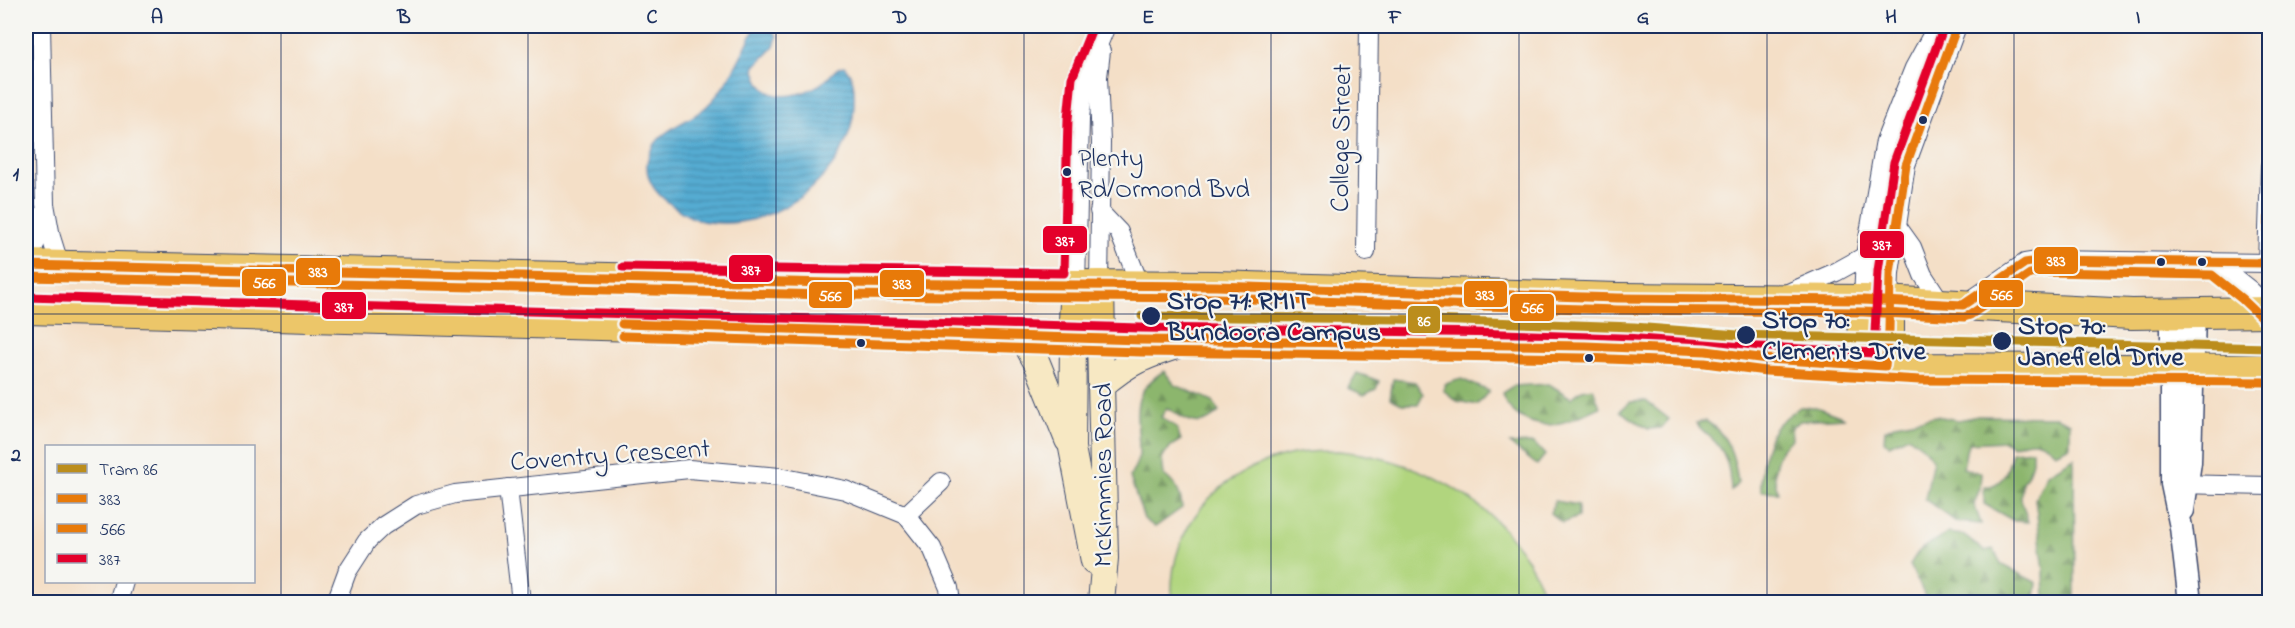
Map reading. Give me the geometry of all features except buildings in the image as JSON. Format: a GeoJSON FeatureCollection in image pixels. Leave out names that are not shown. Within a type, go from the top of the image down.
{"type":"FeatureCollection","features":[{"type":"Feature","properties":{"kind":"highway"},"geometry":{"type":"LineString","coordinates":[[26,265],[831,283],[1140,285],[1618,297],[1876,300],[2183,314],[2270,311]]}},
{"type":"Feature","properties":{"kind":"highway","name":"McKimmies Road"},"geometry":{"type":"LineString","coordinates":[[1086,338],[1088,285]]}},
{"type":"Feature","properties":{"kind":"highway"},"geometry":{"type":"LineString","coordinates":[[1873,366],[1889,330],[1876,300]]}},
{"type":"Feature","properties":{"kind":"highway"},"geometry":{"type":"LineString","coordinates":[[26,309],[1086,338],[1585,346],[1706,351],[1767,359],[1873,366],[2270,370]]}},
{"type":"Feature","properties":{"kind":"main road"},"geometry":{"type":"LineString","coordinates":[[1022,336],[1072,448]]}},
{"type":"Feature","properties":{"kind":"main road","name":"McKimmies Road"},"geometry":{"type":"LineString","coordinates":[[1086,338],[1102,385],[1105,558],[1101,598]]}},
{"type":"Feature","properties":{"kind":"main road","name":"McKimmies Road"},"geometry":{"type":"LineString","coordinates":[[1086,338],[1072,448],[1101,598]]}},
{"type":"Feature","properties":{"kind":"main road"},"geometry":{"type":"LineString","coordinates":[[1102,385],[1121,367],[1194,340]]}},
{"type":"Feature","properties":{"kind":"street"},"geometry":{"type":"LineString","coordinates":[[41,26],[45,204],[51,237],[60,266]]}},
{"type":"Feature","properties":{"kind":"street","name":"College Street"},"geometry":{"type":"LineString","coordinates":[[1366,252],[1369,26]]}},
{"type":"Feature","properties":{"kind":"street"},"geometry":{"type":"LineString","coordinates":[[1876,300],[1865,256],[1882,154],[1897,107],[1914,68],[1937,26]]}},
{"type":"Feature","properties":{"kind":"street"},"geometry":{"type":"LineString","coordinates":[[1876,300],[1890,273],[1906,165],[1932,100],[1957,26]]}},
{"type":"Feature","properties":{"kind":"street"},"geometry":{"type":"LineString","coordinates":[[1088,285],[1099,211],[1101,142],[1098,77],[1104,31]]}},
{"type":"Feature","properties":{"kind":"street"},"geometry":{"type":"LineString","coordinates":[[1088,285],[1080,119],[1084,79],[1104,31]]}},
{"type":"Feature","properties":{"kind":"street"},"geometry":{"type":"LineString","coordinates":[[1897,107],[1923,96],[1932,100]]}},
{"type":"Feature","properties":{"kind":"street"},"geometry":{"type":"LineString","coordinates":[[1897,226],[1912,247],[1923,275],[1953,305],[2025,263],[2044,260],[2268,263],[2270,166]]}},
{"type":"Feature","properties":{"kind":"street"},"geometry":{"type":"LineString","coordinates":[[26,265],[37,240],[45,204]]}},
{"type":"Feature","properties":{"kind":"street"},"geometry":{"type":"LineString","coordinates":[[1099,211],[1119,232],[1140,285]]}},
{"type":"Feature","properties":{"kind":"street"},"geometry":{"type":"LineString","coordinates":[[1776,299],[1865,256]]}},
{"type":"Feature","properties":{"kind":"street"},"geometry":{"type":"LineString","coordinates":[[2216,263],[2241,282],[2270,311]]}},
{"type":"Feature","properties":{"kind":"street"},"geometry":{"type":"LineString","coordinates":[[2183,314],[2182,369],[2190,462],[2179,485],[2181,527],[2190,603]]}},
{"type":"Feature","properties":{"kind":"street","name":"Coventry Crescent"},"geometry":{"type":"LineString","coordinates":[[336,603],[347,572],[367,541],[399,514],[438,498],[508,488],[689,469],[780,477],[845,490],[906,515]]}},
{"type":"Feature","properties":{"kind":"street"},"geometry":{"type":"LineString","coordinates":[[942,482],[906,515],[932,549],[949,588],[951,603]]}},
{"type":"Feature","properties":{"kind":"street"},"geometry":{"type":"LineString","coordinates":[[2179,485],[2270,486]]}},
{"type":"Feature","properties":{"kind":"street"},"geometry":{"type":"LineString","coordinates":[[508,488],[521,603]]}},
{"type":"Feature","properties":{"kind":"street"},"geometry":{"type":"LineString","coordinates":[[118,603],[124,583]]}},
{"type":"Feature","properties":{"kind":"green space"},"geometry":{"type":"Polygon","coordinates":[[[1164,371],[1175,385],[1213,401],[1219,412],[1212,418],[1199,423],[1187,420],[1167,408],[1161,417],[1176,427],[1181,440],[1171,446],[1162,458],[1164,475],[1177,489],[1182,508],[1155,527],[1144,519],[1130,477],[1139,455],[1137,408],[1139,398],[1152,380],[1164,371]]]}},
{"type":"Feature","properties":{"kind":"green space"},"geometry":{"type":"Polygon","coordinates":[[[1357,373],[1379,381],[1376,389],[1364,395],[1348,388],[1357,373]]]}},
{"type":"Feature","properties":{"kind":"green space"},"geometry":{"type":"Polygon","coordinates":[[[1393,379],[1415,382],[1423,394],[1418,404],[1402,404],[1390,398],[1393,379]]]}},
{"type":"Feature","properties":{"kind":"green space"},"geometry":{"type":"Polygon","coordinates":[[[1461,379],[1489,391],[1477,405],[1457,401],[1443,390],[1445,384],[1461,379]]]}},
{"type":"Feature","properties":{"kind":"green space"},"geometry":{"type":"Polygon","coordinates":[[[1549,384],[1571,398],[1582,390],[1593,388],[1600,407],[1565,422],[1551,425],[1533,423],[1510,408],[1502,393],[1513,386],[1549,384]]]}},
{"type":"Feature","properties":{"kind":"green space"},"geometry":{"type":"Polygon","coordinates":[[[1646,401],[1669,419],[1661,428],[1648,429],[1620,411],[1630,402],[1646,401]]]}},
{"type":"Feature","properties":{"kind":"green space"},"geometry":{"type":"Polygon","coordinates":[[[1800,407],[1816,407],[1845,418],[1800,421],[1791,427],[1792,439],[1778,456],[1776,463],[1775,478],[1778,492],[1761,491],[1764,458],[1771,435],[1780,422],[1800,407]]]}},
{"type":"Feature","properties":{"kind":"green space"},"geometry":{"type":"Polygon","coordinates":[[[1936,416],[1958,420],[1978,416],[2056,417],[2070,423],[2070,446],[2055,453],[2035,441],[2013,446],[2004,441],[1970,443],[1967,447],[1963,468],[1981,473],[1980,488],[1974,504],[1981,524],[1956,522],[1925,499],[1933,460],[1924,448],[1908,436],[1889,445],[1884,441],[1885,430],[1896,424],[1936,416]]]}},
{"type":"Feature","properties":{"kind":"green space"},"geometry":{"type":"Polygon","coordinates":[[[1706,421],[1720,433],[1733,456],[1738,483],[1731,491],[1724,454],[1696,423],[1706,421]]]}},
{"type":"Feature","properties":{"kind":"green space"},"geometry":{"type":"Polygon","coordinates":[[[1534,443],[1545,455],[1537,465],[1510,444],[1534,443]]]}},
{"type":"Feature","properties":{"kind":"green space"},"geometry":{"type":"Polygon","coordinates":[[[2032,450],[2028,475],[2022,482],[2021,499],[2028,522],[2014,521],[1984,504],[1984,487],[2001,480],[2007,471],[2012,452],[2032,450]]]}},
{"type":"Feature","properties":{"kind":"green space"},"geometry":{"type":"Polygon","coordinates":[[[1314,451],[1339,451],[1373,456],[1406,466],[1437,479],[1466,496],[1492,517],[1514,542],[1533,570],[1547,602],[1172,602],[1173,575],[1178,550],[1188,527],[1219,489],[1263,463],[1289,455],[1314,451]]]}},
{"type":"Feature","properties":{"kind":"green space"},"geometry":{"type":"Polygon","coordinates":[[[2074,458],[2075,602],[2045,602],[2044,570],[2035,499],[2047,474],[2074,458]]]}},
{"type":"Feature","properties":{"kind":"green space"},"geometry":{"type":"Polygon","coordinates":[[[1555,501],[1578,505],[1578,517],[1562,523],[1550,513],[1555,501]]]}},
{"type":"Feature","properties":{"kind":"green space"},"geometry":{"type":"Polygon","coordinates":[[[1948,533],[1963,535],[1984,551],[1993,549],[2002,565],[2037,583],[2035,597],[1971,592],[1961,601],[1964,602],[1928,602],[1910,565],[1922,548],[1948,533]]]}},
{"type":"Feature","properties":{"kind":"water"},"geometry":{"type":"Polygon","coordinates":[[[768,26],[777,36],[771,50],[754,68],[763,87],[772,93],[788,96],[805,92],[826,80],[836,69],[844,66],[852,78],[854,88],[850,129],[840,153],[825,174],[806,193],[784,207],[759,217],[734,223],[702,221],[679,210],[655,190],[649,179],[647,161],[660,138],[700,112],[715,98],[734,69],[755,28],[768,26]]]}},
{"type":"Feature","properties":{"kind":"tram line","name":"86"},"geometry":{"type":"LineString","coordinates":[[1142,316],[1399,319],[1634,327],[1738,335],[2270,348]]}},
{"type":"Feature","properties":{"kind":"transit line","name":"387"},"geometry":{"type":"LineString","coordinates":[[623,267],[1064,273],[1068,119],[1072,78],[1093,26]]}},
{"type":"Feature","properties":{"kind":"transit line","name":"387"},"geometry":{"type":"LineString","coordinates":[[26,297],[1141,328],[1585,334],[1706,339],[1768,347],[1874,353],[1878,271],[1894,162],[1944,26]]}},
{"type":"Feature","properties":{"kind":"transit line","name":"383"},"geometry":{"type":"LineString","coordinates":[[622,324],[1141,340],[1585,346],[1706,351],[1767,359],[1885,366],[1889,330],[1890,273],[1906,165],[1957,26]]}},
{"type":"Feature","properties":{"kind":"transit line","name":"383"},"geometry":{"type":"LineString","coordinates":[[26,265],[831,283],[1216,286],[1618,298],[1863,300],[1963,305],[2025,263],[2044,260],[2267,263],[2270,182]]}},
{"type":"Feature","properties":{"kind":"transit line","name":"566"},"geometry":{"type":"LineString","coordinates":[[26,277],[831,295],[1216,298],[1618,310],[1863,312],[1964,317],[2030,274],[2045,272],[2212,275],[2262,318]]}},
{"type":"Feature","properties":{"kind":"transit line","name":"566"},"geometry":{"type":"LineString","coordinates":[[623,336],[1141,352],[1585,358],[1705,363],[1766,371],[1920,380],[2270,382]]}},
{"type":"Feature","properties":{"kind":"place","name":"Plenty Rd/Ormond Bvd"},"geometry":{"type":"Point","coordinates":[1067,172]}},
{"type":"Feature","properties":{"kind":"place","name":"Stop 71: RMIT Bundoora Campus"},"geometry":{"type":"Point","coordinates":[1151,316]}},
{"type":"Feature","properties":{"kind":"place","name":"Stop 70: Clements Drive"},"geometry":{"type":"Point","coordinates":[1746,335]}},
{"type":"Feature","properties":{"kind":"place","name":"Stop 70: Janefield Drive"},"geometry":{"type":"Point","coordinates":[2002,341]}}]}
